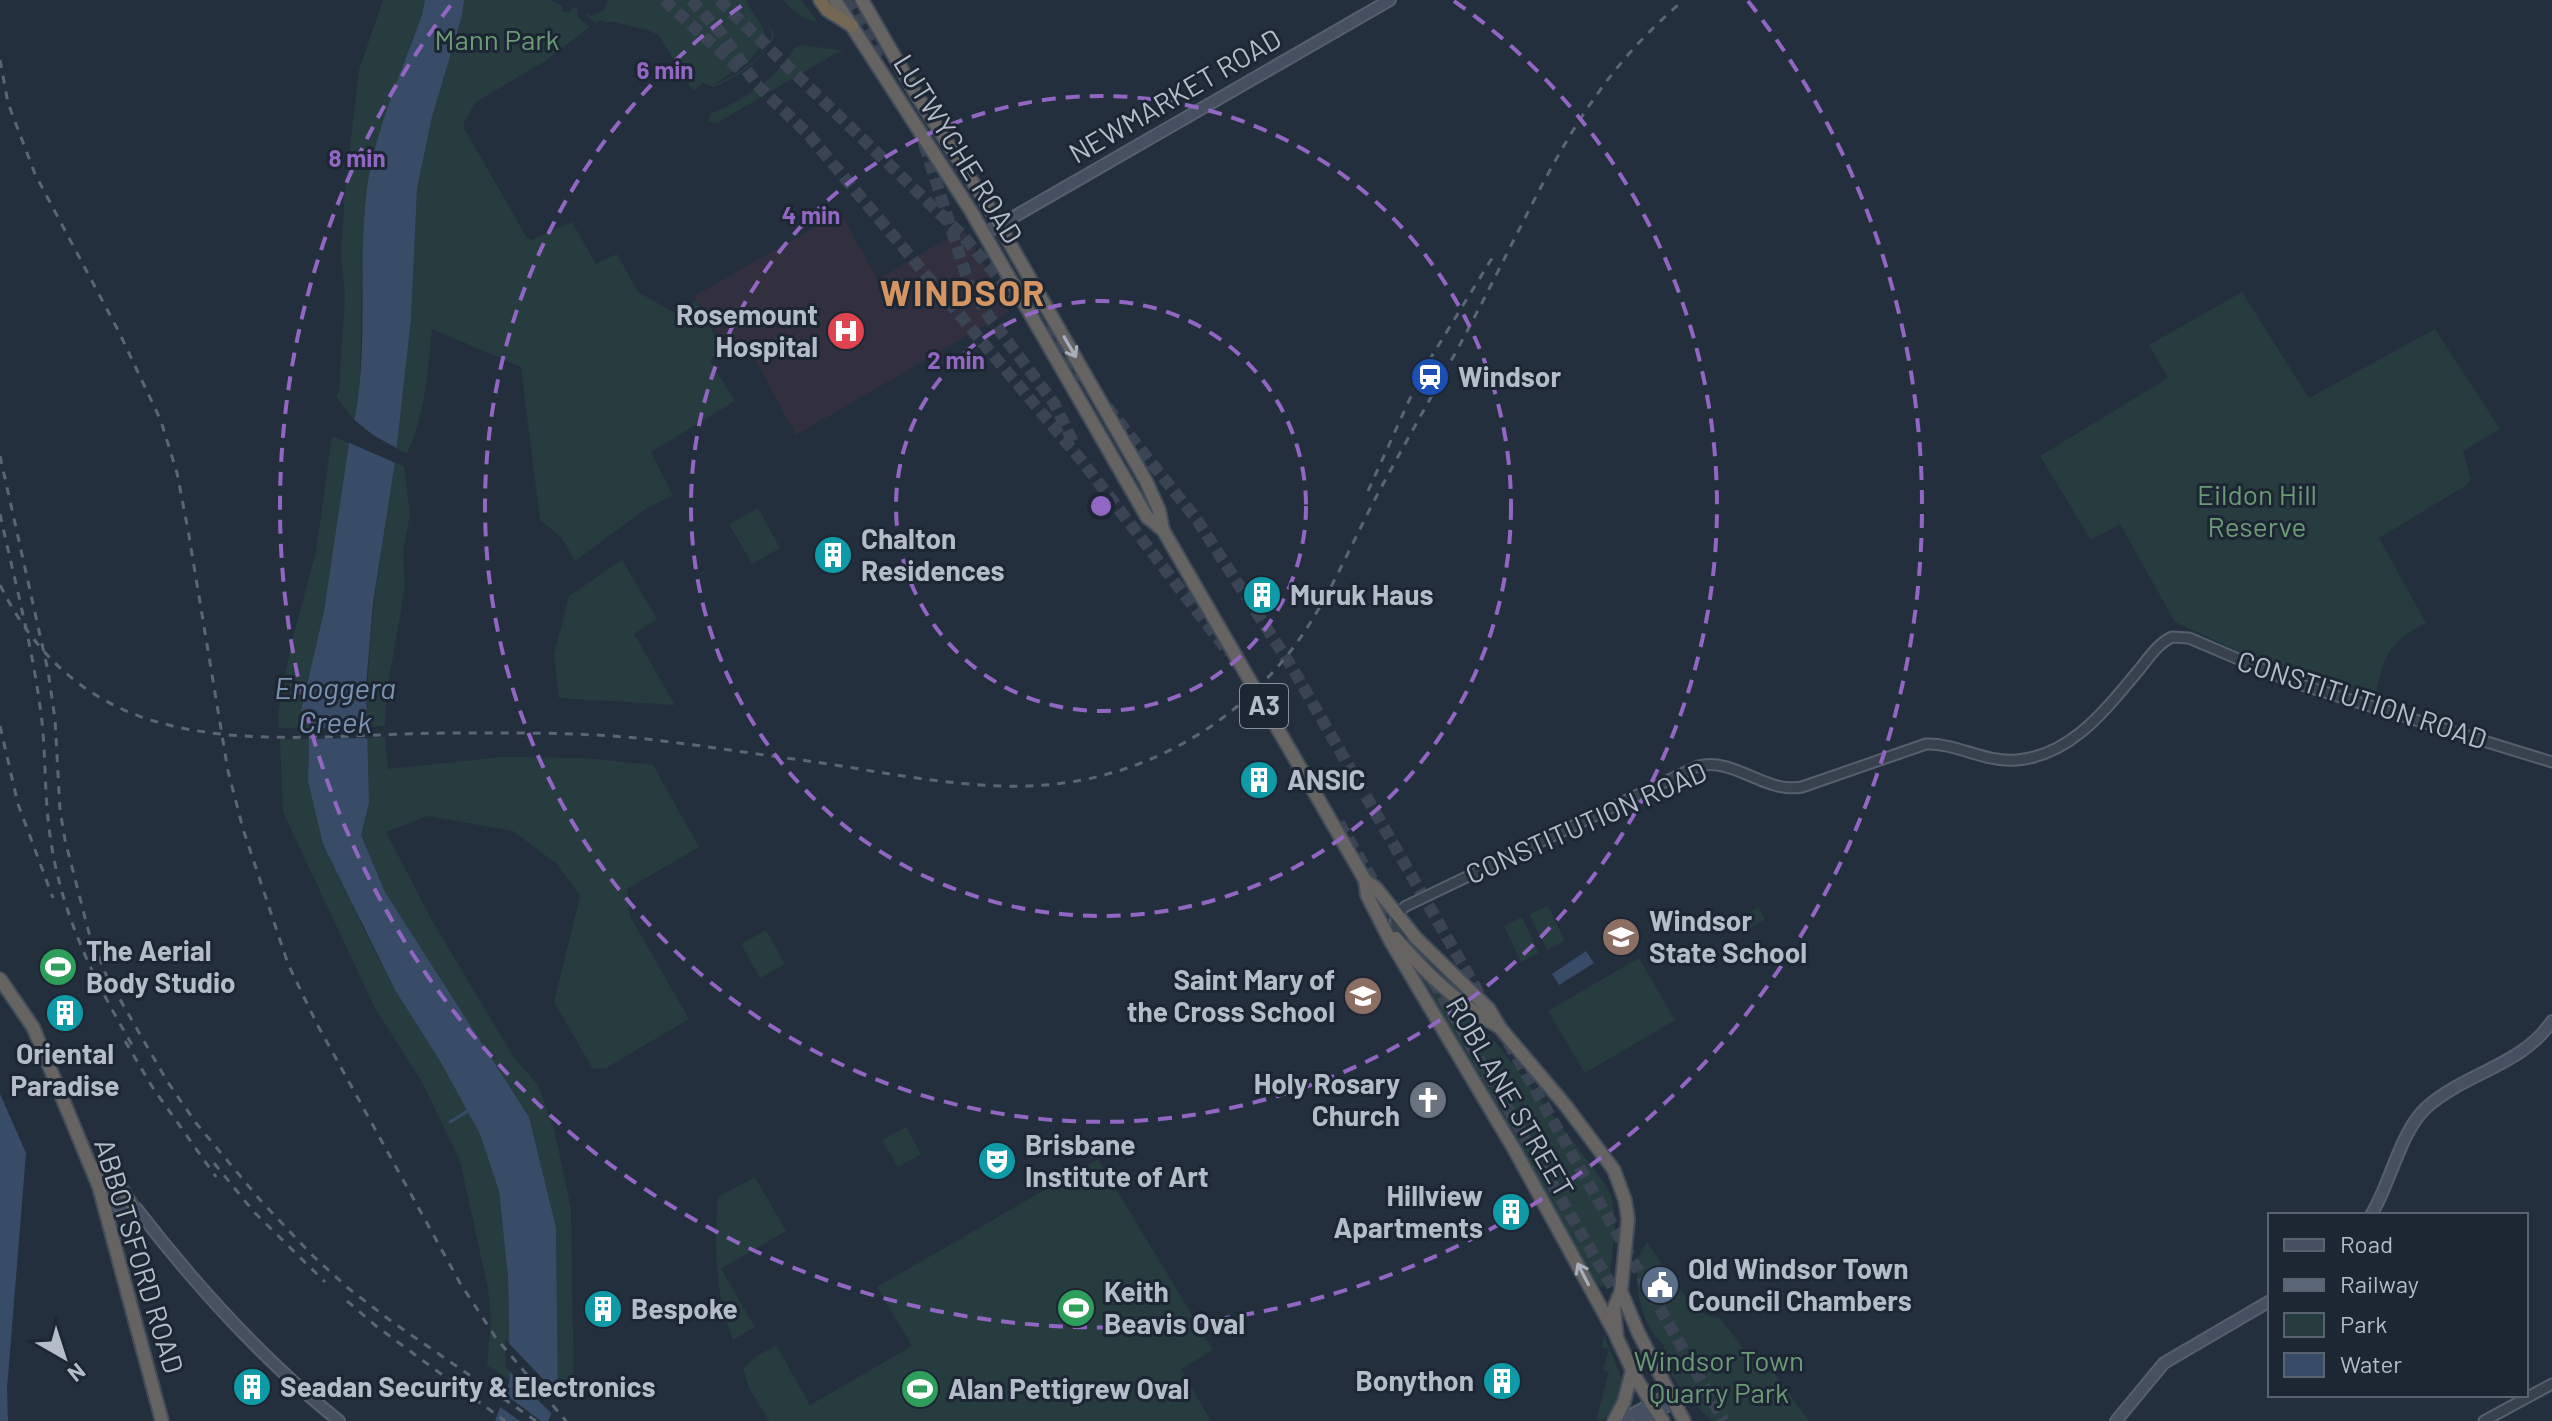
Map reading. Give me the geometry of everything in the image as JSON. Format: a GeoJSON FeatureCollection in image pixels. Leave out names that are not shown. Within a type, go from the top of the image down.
{"type":"FeatureCollection","features":[{"type":"Feature","properties":{"kind":"highway"},"geometry":{"type":"LineString","coordinates":[[820,0],[827,10],[852,26]]}},
{"type":"Feature","properties":{"kind":"highway","name":"LUTWYCHE ROAD"},"geometry":{"type":"LineString","coordinates":[[835,0],[984,234],[1147,517],[1163,530]]}},
{"type":"Feature","properties":{"kind":"highway","name":"LUTWYCHE ROAD"},"geometry":{"type":"LineString","coordinates":[[862,0],[919,99],[999,224],[1146,481],[1159,510],[1163,530],[1365,880],[1376,888],[1416,938],[1489,1009],[1501,1029],[1565,1105],[1617,1176],[1628,1219],[1621,1291],[1614,1308],[1617,1338],[1632,1371],[1657,1412]]}},
{"type":"Feature","properties":{"kind":"highway","name":"ROBLANE STREET"},"geometry":{"type":"LineString","coordinates":[[1365,880],[1367,895],[1391,942],[1558,1227],[1617,1338]]}},
{"type":"Feature","properties":{"kind":"highway","name":"LUTWYCHE ROAD"},"geometry":{"type":"LineString","coordinates":[[1387,931],[1479,1016],[1501,1029]]}},
{"type":"Feature","properties":{"kind":"highway","name":"ABBOTSFORD ROAD"},"geometry":{"type":"LineString","coordinates":[[0,979],[33,1027],[91,1166],[105,1207],[162,1421]]}},
{"type":"Feature","properties":{"kind":"highway"},"geometry":{"type":"LineString","coordinates":[[91,1166],[121,1188],[131,1204]]}},
{"type":"Feature","properties":{"kind":"highway","name":"LUTWYCHE ROAD"},"geometry":{"type":"LineString","coordinates":[[1621,1291],[1638,1332],[1684,1421]]}},
{"type":"Feature","properties":{"kind":"highway"},"geometry":{"type":"LineString","coordinates":[[1614,1421],[1624,1402],[1632,1371]]}},
{"type":"Feature","properties":{"kind":"main road","name":"NEWMARKET ROAD"},"geometry":{"type":"LineString","coordinates":[[984,234],[1390,0]]}},
{"type":"Feature","properties":{"kind":"main road"},"geometry":{"type":"LineString","coordinates":[[2372,1213],[2411,1128],[2425,1109],[2533,1044],[2552,1021]]}},
{"type":"Feature","properties":{"kind":"main road"},"geometry":{"type":"LineString","coordinates":[[105,1207],[131,1204],[210,1298],[293,1383],[339,1421]]}},
{"type":"Feature","properties":{"kind":"main road"},"geometry":{"type":"LineString","coordinates":[[2116,1421],[2164,1363],[2268,1302]]}},
{"type":"Feature","properties":{"kind":"main road"},"geometry":{"type":"LineString","coordinates":[[1639,1421],[1657,1412],[1672,1398]]}},
{"type":"Feature","properties":{"kind":"main road"},"geometry":{"type":"LineString","coordinates":[[1620,1421],[1657,1412]]}},
{"type":"Feature","properties":{"kind":"street","name":"CONSTITUTION ROAD"},"geometry":{"type":"LineString","coordinates":[[1396,915],[1434,891],[1698,766],[1725,765],[1787,789],[1802,787],[1926,744],[2003,761],[2034,757],[2090,727],[2157,648],[2172,637],[2189,638],[2292,682],[2552,762]]}},
{"type":"Feature","properties":{"kind":"street"},"geometry":{"type":"LineString","coordinates":[[1396,915],[1395,927],[1404,948]]}},
{"type":"Feature","properties":{"kind":"street"},"geometry":{"type":"LineString","coordinates":[[2484,1421],[2552,1384]]}},
{"type":"Feature","properties":{"kind":"shaded area","name":"Rosemount Hospital"},"geometry":{"type":"Polygon","coordinates":[[[840,213],[878,279],[963,229],[1010,311],[796,435],[751,352],[727,351],[694,296],[840,213]]]}},
{"type":"Feature","properties":{"kind":"green space"},"geometry":{"type":"Polygon","coordinates":[[[383,0],[425,0],[378,140],[362,270],[360,382],[355,421],[336,397],[339,391],[345,296],[341,255],[345,191],[359,70],[383,0]]]}},
{"type":"Feature","properties":{"kind":"green space","name":"Mann Park"},"geometry":{"type":"Polygon","coordinates":[[[464,0],[550,0],[569,13],[573,7],[577,9],[578,17],[590,27],[545,61],[476,102],[464,122],[464,128],[527,238],[532,240],[572,222],[596,264],[617,254],[638,292],[675,313],[696,301],[722,348],[710,361],[735,401],[651,452],[673,495],[644,510],[575,561],[561,537],[540,520],[521,367],[432,329],[418,424],[407,453],[396,449],[411,320],[417,189],[432,117],[464,0]]]}},
{"type":"Feature","properties":{"kind":"green space"},"geometry":{"type":"Polygon","coordinates":[[[608,0],[746,0],[764,30],[766,40],[749,61],[715,84],[749,65],[765,50],[771,34],[766,22],[775,35],[770,44],[757,60],[732,79],[713,87],[703,83],[693,91],[660,37],[651,31],[614,22],[601,20],[596,23],[583,13],[592,16],[604,10],[608,0]]]}},
{"type":"Feature","properties":{"kind":"green space"},"geometry":{"type":"Polygon","coordinates":[[[783,0],[801,0],[818,22],[799,15],[783,0]]]}},
{"type":"Feature","properties":{"kind":"green space"},"geometry":{"type":"Polygon","coordinates":[[[801,45],[839,50],[844,55],[838,52],[717,123],[708,122],[710,114],[736,102],[768,79],[801,45]]]}},
{"type":"Feature","properties":{"kind":"green space","name":"Eildon Hill Reserve"},"geometry":{"type":"Polygon","coordinates":[[[2242,292],[2309,398],[2435,329],[2500,429],[2463,451],[2471,480],[2465,486],[2379,538],[2426,623],[2402,638],[2389,653],[2375,699],[2289,675],[2175,622],[2120,524],[2091,540],[2040,456],[2168,378],[2149,345],[2242,292]]]}},
{"type":"Feature","properties":{"kind":"green space"},"geometry":{"type":"Polygon","coordinates":[[[332,436],[349,443],[324,611],[301,711],[312,728],[279,728],[278,713],[292,640],[316,552],[332,436]]]}},
{"type":"Feature","properties":{"kind":"green space"},"geometry":{"type":"Polygon","coordinates":[[[395,462],[404,466],[410,515],[403,551],[405,586],[386,698],[385,726],[367,727],[372,627],[395,462]]]}},
{"type":"Feature","properties":{"kind":"green space"},"geometry":{"type":"Polygon","coordinates":[[[758,508],[780,548],[752,564],[729,524],[758,508]]]}},
{"type":"Feature","properties":{"kind":"green space"},"geometry":{"type":"Polygon","coordinates":[[[622,560],[657,619],[634,634],[675,705],[559,698],[554,655],[569,596],[622,560]]]}},
{"type":"Feature","properties":{"kind":"green space"},"geometry":{"type":"Polygon","coordinates":[[[385,737],[388,769],[502,757],[585,758],[653,765],[699,847],[627,889],[630,916],[689,1019],[606,1068],[593,1069],[554,1002],[580,896],[557,864],[513,831],[428,816],[386,832],[434,924],[513,1056],[538,1085],[554,1129],[571,1208],[574,1396],[558,1399],[556,1227],[529,1117],[385,892],[361,835],[369,803],[367,738],[385,737]]]}},
{"type":"Feature","properties":{"kind":"green space"},"geometry":{"type":"Polygon","coordinates":[[[280,739],[309,739],[308,781],[361,924],[395,990],[440,1061],[480,1134],[499,1191],[508,1277],[510,1381],[487,1365],[491,1320],[488,1288],[460,1161],[422,1082],[375,1008],[283,812],[280,739]]]}},
{"type":"Feature","properties":{"kind":"green space"},"geometry":{"type":"Polygon","coordinates":[[[1548,906],[1565,941],[1547,950],[1529,914],[1548,906]]]}},
{"type":"Feature","properties":{"kind":"green space"},"geometry":{"type":"Polygon","coordinates":[[[1758,907],[1765,919],[1740,934],[1733,922],[1758,907]]]}},
{"type":"Feature","properties":{"kind":"green space"},"geometry":{"type":"Polygon","coordinates":[[[1522,917],[1539,953],[1521,962],[1504,926],[1522,917]]]}},
{"type":"Feature","properties":{"kind":"green space"},"geometry":{"type":"Polygon","coordinates":[[[766,930],[785,964],[760,978],[741,944],[766,930]]]}},
{"type":"Feature","properties":{"kind":"green space"},"geometry":{"type":"Polygon","coordinates":[[[1639,958],[1675,1020],[1585,1073],[1548,1011],[1639,958]]]}},
{"type":"Feature","properties":{"kind":"green space"},"geometry":{"type":"Polygon","coordinates":[[[1420,975],[1498,1045],[1607,1187],[1614,1217],[1609,1285],[1601,1287],[1597,1283],[1417,977],[1420,975]]]}},
{"type":"Feature","properties":{"kind":"green space"},"geometry":{"type":"Polygon","coordinates":[[[906,1127],[921,1154],[898,1167],[882,1140],[906,1127]]]}},
{"type":"Feature","properties":{"kind":"green space"},"geometry":{"type":"Polygon","coordinates":[[[1098,1159],[1213,1350],[1181,1369],[1211,1421],[769,1421],[749,1388],[743,1368],[754,1358],[776,1345],[810,1405],[912,1346],[877,1287],[1098,1159]]]}},
{"type":"Feature","properties":{"kind":"green space"},"geometry":{"type":"Polygon","coordinates":[[[755,1177],[786,1231],[721,1269],[755,1327],[733,1340],[722,1305],[717,1269],[718,1197],[755,1177]]]}},
{"type":"Feature","properties":{"kind":"green space","name":"Windsor Town Quarry Park"},"geometry":{"type":"Polygon","coordinates":[[[1647,1242],[1689,1300],[1699,1310],[1720,1318],[1764,1375],[1772,1370],[1809,1421],[1712,1421],[1687,1397],[1667,1367],[1664,1345],[1655,1336],[1642,1310],[1638,1266],[1647,1242]]]}},
{"type":"Feature","properties":{"kind":"green space"},"geometry":{"type":"Polygon","coordinates":[[[1604,1335],[1622,1379],[1622,1386],[1617,1403],[1602,1421],[1596,1420],[1609,1372],[1603,1370],[1609,1349],[1602,1347],[1604,1335]]]}},
{"type":"Feature","properties":{"kind":"water","name":"Enoggera Creek"},"geometry":{"type":"Polygon","coordinates":[[[425,0],[464,0],[432,117],[417,189],[411,320],[395,462],[373,603],[366,686],[369,803],[361,835],[385,892],[529,1117],[556,1227],[558,1399],[548,1421],[495,1421],[510,1380],[508,1277],[499,1191],[480,1134],[440,1061],[395,990],[323,844],[308,781],[311,728],[301,711],[324,611],[360,381],[367,189],[383,123],[425,0]]]}},
{"type":"Feature","properties":{"kind":"water"},"geometry":{"type":"Polygon","coordinates":[[[1586,951],[1594,963],[1559,985],[1552,974],[1586,951]]]}},
{"type":"Feature","properties":{"kind":"water"},"geometry":{"type":"Polygon","coordinates":[[[0,1094],[26,1153],[7,1389],[8,1421],[0,1421],[0,1094]]]}},
{"type":"Feature","properties":{"kind":"pier"},"geometry":{"type":"Polygon","coordinates":[[[352,418],[373,435],[400,450],[398,464],[345,441],[352,418]]]}},
{"type":"Feature","properties":{"kind":"pier"},"geometry":{"type":"Polygon","coordinates":[[[370,727],[371,738],[305,739],[307,728],[370,727]]]}},
{"type":"Feature","properties":{"kind":"pier"},"geometry":{"type":"Polygon","coordinates":[[[505,1339],[562,1399],[554,1416],[506,1368],[505,1339]]]}},
{"type":"Feature","properties":{"kind":"pier"},"geometry":{"type":"Polygon","coordinates":[[[502,1392],[541,1421],[520,1421],[497,1405],[502,1392]]]}},
{"type":"Feature","properties":{"kind":"waterway"},"geometry":{"type":"LineString","coordinates":[[450,1122],[471,1109]]}},
{"type":"Feature","properties":{"kind":"tunnel"},"geometry":{"type":"LineString","coordinates":[[664,0],[743,72]]}},
{"type":"Feature","properties":{"kind":"tunnel"},"geometry":{"type":"LineString","coordinates":[[691,0],[722,34],[757,85],[807,133],[1082,461],[1229,653]]}},
{"type":"Feature","properties":{"kind":"tunnel"},"geometry":{"type":"LineString","coordinates":[[719,0],[963,236],[1021,304]]}},
{"type":"Feature","properties":{"kind":"tunnel"},"geometry":{"type":"LineString","coordinates":[[846,0],[880,60]]}},
{"type":"Feature","properties":{"kind":"tunnel"},"geometry":{"type":"LineString","coordinates":[[924,144],[969,284],[990,318],[1054,403],[1073,442]]}},
{"type":"Feature","properties":{"kind":"tunnel"},"geometry":{"type":"LineString","coordinates":[[1043,330],[1083,377]]}},
{"type":"Feature","properties":{"kind":"tunnel"},"geometry":{"type":"LineString","coordinates":[[1107,407],[1197,520],[1293,669],[1484,1002]]}},
{"type":"Feature","properties":{"kind":"tunnel"},"geometry":{"type":"LineString","coordinates":[[1339,823],[1378,889]]}},
{"type":"Feature","properties":{"kind":"tunnel"},"geometry":{"type":"LineString","coordinates":[[1398,922],[1424,965]]}},
{"type":"Feature","properties":{"kind":"tunnel"},"geometry":{"type":"LineString","coordinates":[[1433,981],[1622,1303]]}},
{"type":"Feature","properties":{"kind":"tunnel"},"geometry":{"type":"LineString","coordinates":[[1508,1042],[1724,1421]]}},
{"type":"Feature","properties":{"kind":"railway"},"geometry":{"type":"LineString","coordinates":[[0,585],[39,646],[86,688],[138,716],[196,731],[257,737],[451,733],[622,737],[995,786],[1056,784],[1133,766],[1203,732],[1234,709],[1289,653],[1331,588],[1382,486],[1572,132],[1621,63],[1684,0]]}},
{"type":"Feature","properties":{"kind":"railway"},"geometry":{"type":"LineString","coordinates":[[0,60],[8,103],[35,174],[119,332],[161,421],[177,473],[188,530],[228,771],[243,829],[288,964],[317,1024],[460,1283],[496,1338],[566,1421]]}},
{"type":"Feature","properties":{"kind":"railway"},"geometry":{"type":"LineString","coordinates":[[1368,491],[1422,372],[1494,255]]}},
{"type":"Feature","properties":{"kind":"railway"},"geometry":{"type":"LineString","coordinates":[[0,456],[48,671],[65,840],[89,933],[107,977],[167,1081],[196,1123],[261,1201],[312,1255],[391,1321],[536,1421]]}},
{"type":"Feature","properties":{"kind":"railway"},"geometry":{"type":"LineString","coordinates":[[0,514],[40,706],[49,827],[60,886],[91,969],[134,1048]]}},
{"type":"Feature","properties":{"kind":"railway"},"geometry":{"type":"LineString","coordinates":[[0,726],[18,804],[53,898]]}},
{"type":"Feature","properties":{"kind":"railway"},"geometry":{"type":"LineString","coordinates":[[125,1041],[153,1088],[216,1177]]}},
{"type":"Feature","properties":{"kind":"railway"},"geometry":{"type":"LineString","coordinates":[[214,1163],[254,1212],[325,1282]]}},
{"type":"Feature","properties":{"kind":"railway"},"geometry":{"type":"LineString","coordinates":[[347,1301],[505,1421]]}},
{"type":"Feature","properties":{"kind":"place","name":"Rosemount Hospital"},"geometry":{"type":"Point","coordinates":[846,331]}},
{"type":"Feature","properties":{"kind":"place","name":"Windsor"},"geometry":{"type":"Point","coordinates":[1430,377]}},
{"type":"Feature","properties":{"kind":"place","name":"Chalton Residences"},"geometry":{"type":"Point","coordinates":[833,555]}},
{"type":"Feature","properties":{"kind":"place","name":"Muruk Haus"},"geometry":{"type":"Point","coordinates":[1262,595]}},
{"type":"Feature","properties":{"kind":"place","name":"ANSIC"},"geometry":{"type":"Point","coordinates":[1259,780]}},
{"type":"Feature","properties":{"kind":"place","name":"Windsor State School"},"geometry":{"type":"Point","coordinates":[1621,937]}},
{"type":"Feature","properties":{"kind":"place","name":"The Aerial Body Studio"},"geometry":{"type":"Point","coordinates":[58,967]}},
{"type":"Feature","properties":{"kind":"place","name":"Saint Mary of the Cross School"},"geometry":{"type":"Point","coordinates":[1363,996]}},
{"type":"Feature","properties":{"kind":"place","name":"Oriental Paradise"},"geometry":{"type":"Point","coordinates":[65,1013]}},
{"type":"Feature","properties":{"kind":"place","name":"Holy Rosary Church"},"geometry":{"type":"Point","coordinates":[1428,1100]}},
{"type":"Feature","properties":{"kind":"place","name":"Brisbane Institute of Art"},"geometry":{"type":"Point","coordinates":[997,1161]}},
{"type":"Feature","properties":{"kind":"place","name":"Hillview Apartments"},"geometry":{"type":"Point","coordinates":[1511,1212]}},
{"type":"Feature","properties":{"kind":"place","name":"Old Windsor Town Council Chambers"},"geometry":{"type":"Point","coordinates":[1660,1285]}},
{"type":"Feature","properties":{"kind":"place","name":"Keith Beavis Oval"},"geometry":{"type":"Point","coordinates":[1076,1308]}},
{"type":"Feature","properties":{"kind":"place","name":"Bespoke"},"geometry":{"type":"Point","coordinates":[603,1309]}},
{"type":"Feature","properties":{"kind":"place","name":"Bonython"},"geometry":{"type":"Point","coordinates":[1502,1381]}},
{"type":"Feature","properties":{"kind":"place","name":"Seadan Security & Electronics"},"geometry":{"type":"Point","coordinates":[252,1387]}},
{"type":"Feature","properties":{"kind":"place","name":"Alan Pettigrew Oval"},"geometry":{"type":"Point","coordinates":[920,1389]}},
{"type":"Feature","properties":{"kind":"district","name":"WINDSOR"},"geometry":{"type":"Point","coordinates":[963,293]}}]}
